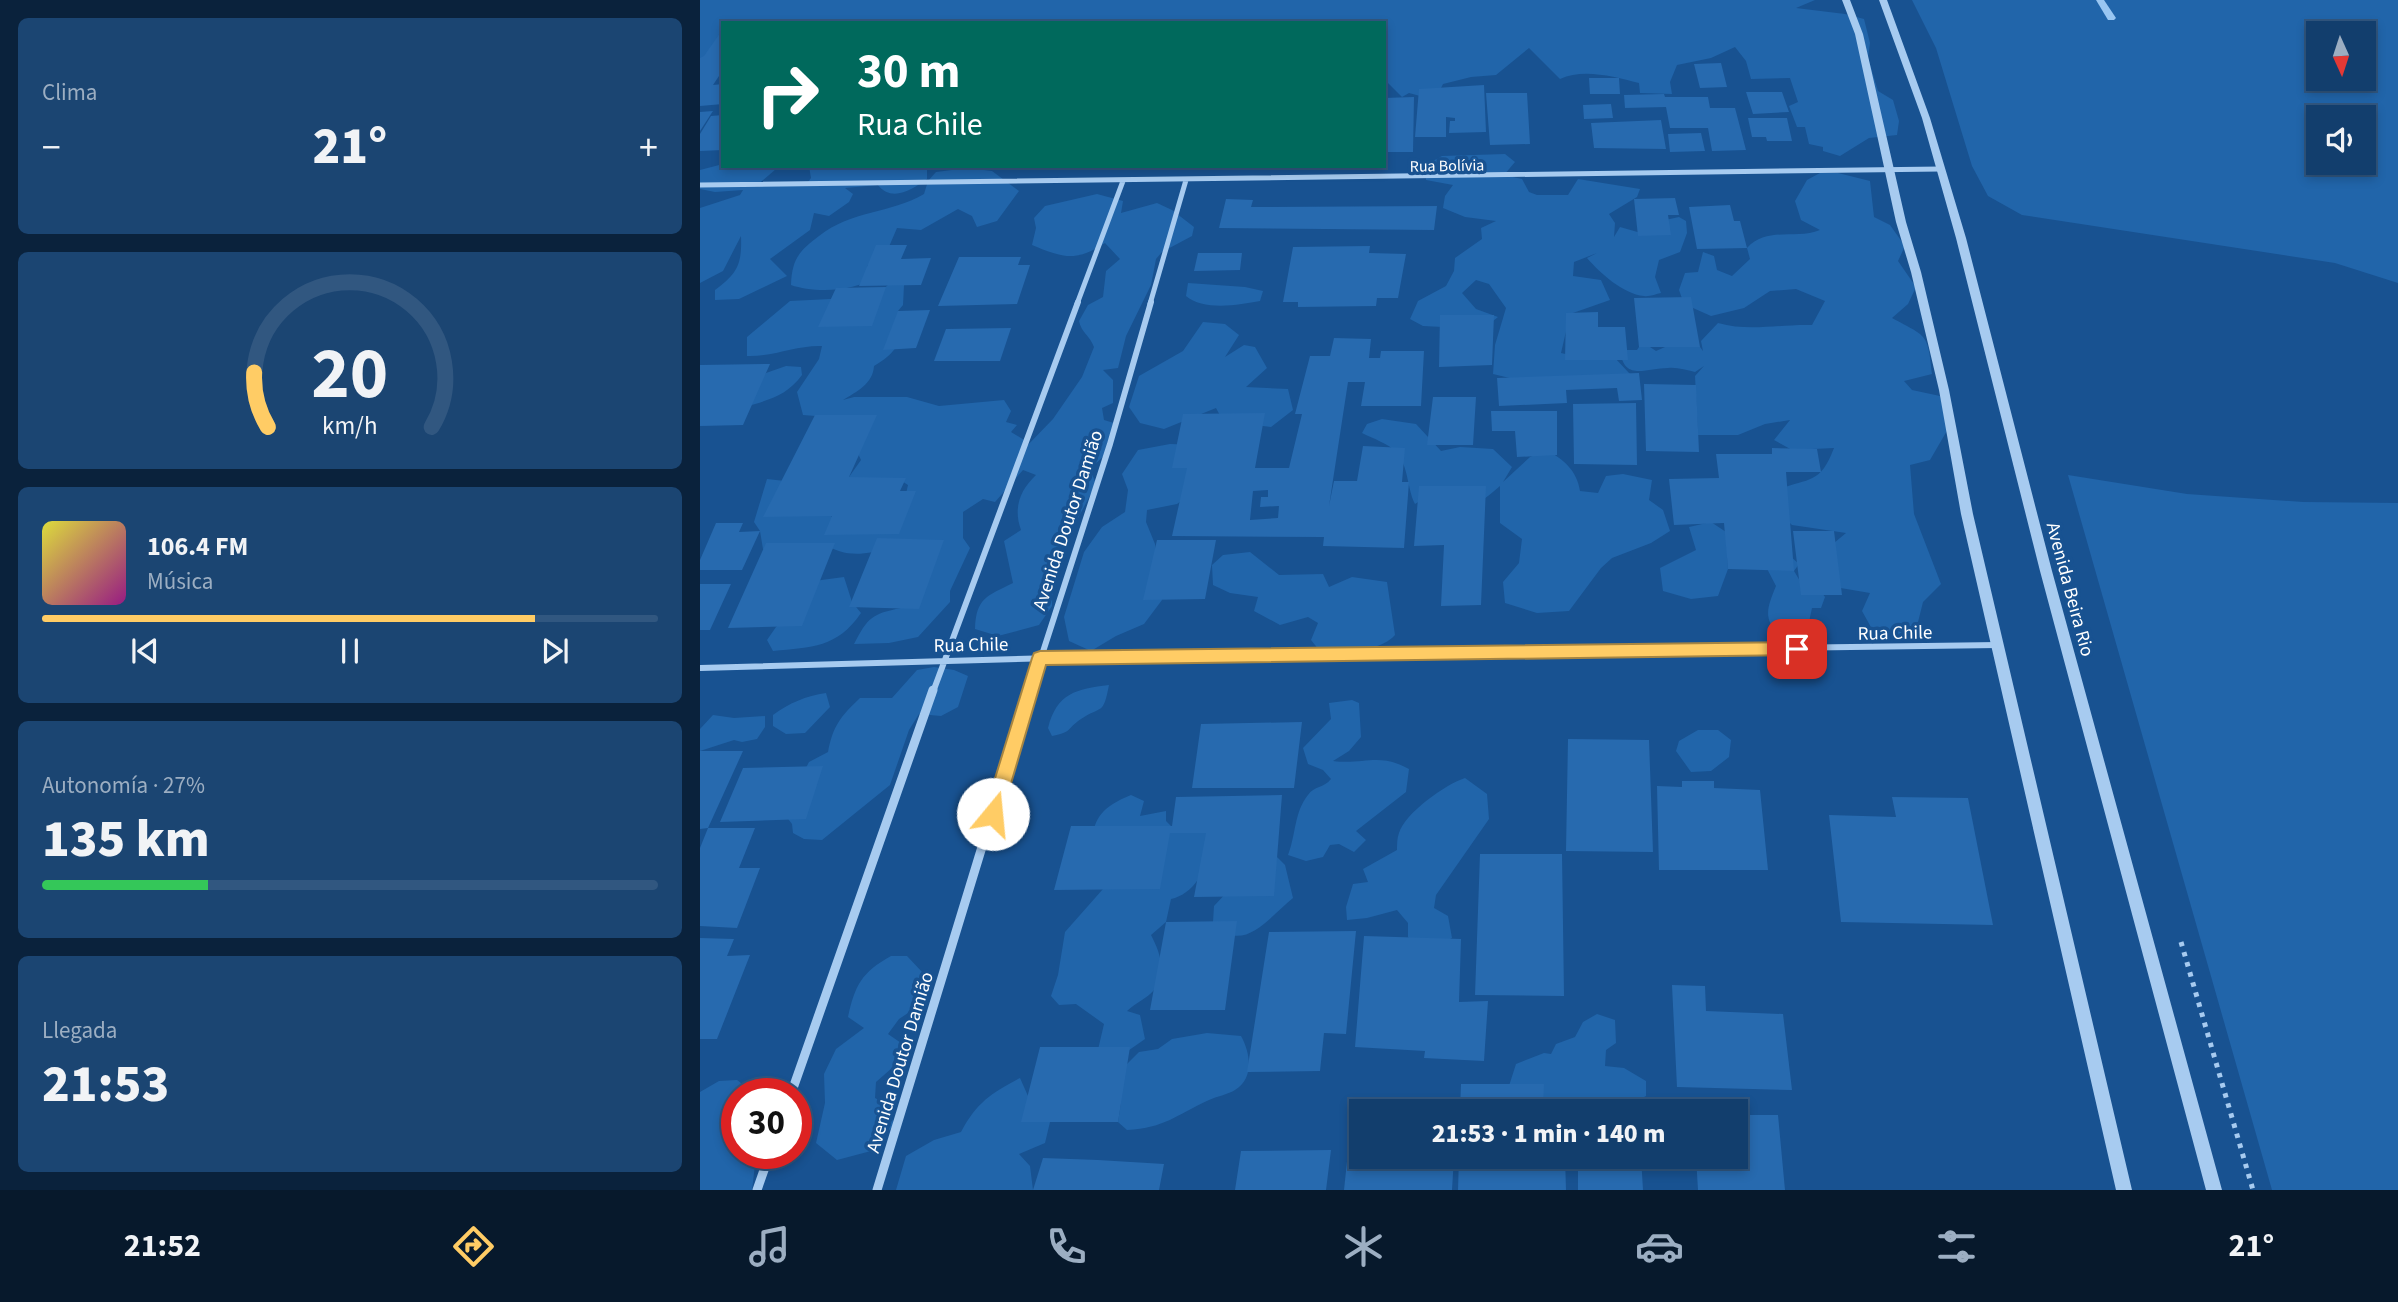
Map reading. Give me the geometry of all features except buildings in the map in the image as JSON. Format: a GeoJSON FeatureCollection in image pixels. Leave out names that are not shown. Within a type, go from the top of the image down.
{"type":"FeatureCollection","features":[{"type":"Feature","properties":{"kind":"street"},"geometry":{"type":"LineString","coordinates":[[1846,0],[1859,34],[1944,390],[1967,513],[2124,1190]]}},
{"type":"Feature","properties":{"kind":"street","name":"Avenida Beira Rio"},"geometry":{"type":"LineString","coordinates":[[1883,0],[1904,50],[1941,169],[2066,645],[2214,1190]]}},
{"type":"Feature","properties":{"kind":"street","name":"Rua Bolívia"},"geometry":{"type":"LineString","coordinates":[[700,185],[1941,169]]}},
{"type":"Feature","properties":{"kind":"street","name":"Avenida Doutor Damião"},"geometry":{"type":"LineString","coordinates":[[877,1190],[1040,658],[1110,444],[1186,180]]}},
{"type":"Feature","properties":{"kind":"street"},"geometry":{"type":"LineString","coordinates":[[796,1078],[944,660],[1123,181]]}},
{"type":"Feature","properties":{"kind":"street","name":"Rua Chile"},"geometry":{"type":"LineString","coordinates":[[700,668],[1040,658],[1999,645]]}},
{"type":"Feature","properties":{"kind":"street"},"geometry":{"type":"LineString","coordinates":[[757,1190],[764,1169]]}},
{"type":"Feature","properties":{"kind":"shaded area"},"geometry":{"type":"Polygon","coordinates":[[[700,0],[1815,0],[1796,8],[1864,19],[1870,43],[1868,58],[1878,91],[1893,100],[1899,121],[1897,135],[1869,138],[1840,156],[1823,151],[1823,147],[1809,144],[1805,127],[1797,127],[1789,106],[1798,102],[1790,78],[1751,79],[1746,61],[1735,47],[1711,58],[1677,65],[1670,82],[1672,94],[1640,93],[1639,83],[1599,75],[1579,74],[1560,79],[1529,48],[1496,75],[1471,77],[1443,84],[1435,100],[1409,93],[1402,97],[1386,81],[1386,21],[721,21],[721,49],[700,71],[700,0]]]}},
{"type":"Feature","properties":{"kind":"shaded area"},"geometry":{"type":"Polygon","coordinates":[[[1912,0],[2398,0],[2398,283],[2335,263],[2022,215],[1988,196],[1972,166],[1936,48],[1912,0]]]}},
{"type":"Feature","properties":{"kind":"shaded area"},"geometry":{"type":"Polygon","coordinates":[[[1505,154],[1515,162],[1504,175],[1522,179],[1529,192],[1537,195],[1568,195],[1578,179],[1640,189],[1637,197],[1609,214],[1615,223],[1614,237],[1620,227],[1641,233],[1656,222],[1679,217],[1686,221],[1687,233],[1680,252],[1659,260],[1655,277],[1661,293],[1644,296],[1620,287],[1587,258],[1597,253],[1574,262],[1573,276],[1601,280],[1610,300],[1570,314],[1561,353],[1588,359],[1614,357],[1630,374],[1522,381],[1493,374],[1495,345],[1506,308],[1489,284],[1476,280],[1462,293],[1476,309],[1498,317],[1483,329],[1423,326],[1410,319],[1418,301],[1446,286],[1454,271],[1455,258],[1482,239],[1481,228],[1496,221],[1465,217],[1443,208],[1445,196],[1453,185],[1426,180],[1426,165],[1442,156],[1505,154]]]}},
{"type":"Feature","properties":{"kind":"shaded area"},"geometry":{"type":"Polygon","coordinates":[[[721,165],[721,168],[776,168],[755,187],[770,184],[805,186],[811,178],[809,168],[927,168],[927,179],[896,194],[878,185],[845,188],[853,194],[849,202],[829,216],[814,213],[810,230],[770,259],[787,276],[739,299],[715,300],[715,290],[737,267],[741,236],[723,271],[700,283],[700,208],[740,195],[743,190],[715,192],[700,189],[700,170],[721,165]]]}},
{"type":"Feature","properties":{"kind":"shaded area"},"geometry":{"type":"Polygon","coordinates":[[[967,168],[992,171],[1019,191],[997,221],[977,227],[972,216],[958,209],[921,230],[897,228],[888,249],[867,266],[874,277],[866,282],[834,290],[791,285],[795,262],[812,241],[845,221],[924,194],[928,181],[936,172],[967,168]]]}},
{"type":"Feature","properties":{"kind":"shaded area"},"geometry":{"type":"Polygon","coordinates":[[[1820,173],[1838,173],[1870,181],[1874,217],[1890,225],[1905,246],[1898,261],[1916,287],[1908,304],[1892,318],[1924,338],[1932,374],[1904,381],[1912,390],[1940,396],[1948,429],[1930,460],[1910,465],[1914,514],[1941,584],[1923,602],[1918,622],[1900,637],[1872,629],[1862,611],[1870,593],[1829,586],[1828,548],[1846,533],[1792,525],[1775,508],[1777,490],[1819,474],[1834,448],[1792,450],[1774,440],[1790,420],[1765,424],[1738,435],[1698,435],[1695,376],[1704,366],[1695,372],[1671,368],[1631,370],[1622,360],[1620,350],[1650,347],[1656,351],[1665,347],[1700,347],[1703,351],[1701,341],[1718,323],[1753,327],[1812,325],[1825,301],[1796,289],[1770,291],[1744,308],[1711,316],[1684,304],[1679,290],[1685,273],[1698,272],[1703,252],[1714,256],[1717,270],[1732,276],[1750,259],[1747,248],[1755,241],[1772,235],[1820,230],[1801,220],[1795,201],[1807,180],[1820,173]]]}},
{"type":"Feature","properties":{"kind":"shaded area"},"geometry":{"type":"Polygon","coordinates":[[[1097,194],[1123,201],[1121,213],[1157,203],[1172,210],[1194,227],[1192,236],[1162,252],[1156,259],[1151,285],[1126,336],[1118,368],[1103,370],[1113,380],[1113,403],[1102,408],[1104,420],[1114,423],[1105,455],[1090,469],[1096,484],[1053,566],[1052,606],[1039,625],[998,636],[975,629],[978,611],[985,599],[1013,583],[1004,541],[1021,530],[1018,507],[1022,493],[1036,475],[1023,470],[995,502],[983,499],[963,512],[963,538],[970,548],[950,591],[950,602],[918,637],[889,643],[854,644],[872,618],[901,608],[891,548],[855,554],[839,551],[822,543],[781,550],[763,549],[760,531],[754,522],[767,479],[803,483],[832,517],[905,498],[908,485],[897,478],[876,487],[855,488],[849,477],[861,460],[841,418],[803,415],[797,392],[819,359],[822,346],[747,356],[747,337],[790,301],[831,299],[838,308],[873,298],[888,285],[904,285],[903,305],[898,311],[908,324],[901,338],[891,353],[874,366],[867,383],[843,400],[854,397],[907,397],[939,406],[1004,400],[1011,411],[1006,422],[1017,425],[1011,432],[1026,441],[1023,450],[1053,419],[1082,377],[1094,347],[1079,321],[1088,305],[1103,297],[1106,271],[1120,259],[1105,243],[1086,253],[1069,256],[1032,245],[1036,228],[1034,218],[1045,206],[1097,194]]]}},
{"type":"Feature","properties":{"kind":"shaded area"},"geometry":{"type":"Polygon","coordinates":[[[1188,283],[1263,291],[1260,301],[1211,305],[1193,301],[1186,296],[1188,283]]]}},
{"type":"Feature","properties":{"kind":"shaded area"},"geometry":{"type":"Polygon","coordinates":[[[1203,322],[1225,324],[1239,335],[1225,357],[1244,345],[1255,347],[1267,368],[1246,387],[1288,389],[1293,410],[1271,427],[1223,421],[1216,408],[1164,429],[1140,423],[1129,407],[1139,376],[1183,351],[1203,322]]]}},
{"type":"Feature","properties":{"kind":"shaded area"},"geometry":{"type":"Polygon","coordinates":[[[786,366],[801,367],[802,375],[796,382],[775,397],[742,408],[766,373],[786,366]]]}},
{"type":"Feature","properties":{"kind":"shaded area"},"geometry":{"type":"Polygon","coordinates":[[[1382,419],[1416,424],[1441,451],[1460,447],[1493,449],[1512,467],[1503,482],[1530,457],[1546,450],[1569,466],[1580,491],[1598,493],[1606,476],[1623,474],[1652,480],[1649,500],[1663,510],[1670,531],[1651,543],[1612,558],[1601,568],[1569,611],[1537,613],[1505,603],[1503,582],[1519,563],[1522,539],[1500,523],[1500,486],[1475,503],[1461,504],[1431,494],[1415,504],[1406,471],[1396,452],[1362,433],[1367,424],[1382,419]]]}},
{"type":"Feature","properties":{"kind":"shaded area"},"geometry":{"type":"Polygon","coordinates":[[[1170,444],[1199,445],[1195,491],[1177,504],[1147,510],[1146,522],[1155,544],[1162,600],[1144,624],[1091,651],[1069,641],[1064,617],[1084,552],[1102,527],[1125,512],[1128,490],[1122,474],[1138,450],[1170,444]]]}},
{"type":"Feature","properties":{"kind":"shaded area"},"geometry":{"type":"Polygon","coordinates":[[[2068,475],[2187,494],[2303,502],[2398,503],[2398,1190],[2272,1190],[2068,475]]]}},
{"type":"Feature","properties":{"kind":"shaded area"},"geometry":{"type":"Polygon","coordinates":[[[1711,522],[1726,532],[1728,569],[1718,596],[1691,599],[1663,591],[1660,568],[1696,550],[1689,527],[1711,522]]]}},
{"type":"Feature","properties":{"kind":"shaded area"},"geometry":{"type":"Polygon","coordinates":[[[1781,548],[1799,564],[1794,571],[1800,581],[1817,586],[1825,597],[1821,608],[1812,608],[1809,622],[1779,635],[1768,617],[1776,586],[1762,559],[1781,548]]]}},
{"type":"Feature","properties":{"kind":"shaded area"},"geometry":{"type":"Polygon","coordinates":[[[1250,552],[1279,575],[1323,574],[1329,587],[1352,577],[1387,582],[1395,635],[1370,648],[1319,650],[1311,640],[1318,623],[1308,617],[1280,625],[1254,611],[1258,597],[1230,593],[1213,585],[1212,565],[1223,555],[1250,552]]]}},
{"type":"Feature","properties":{"kind":"shaded area"},"geometry":{"type":"Polygon","coordinates":[[[844,577],[852,602],[861,613],[852,625],[823,644],[773,651],[767,640],[776,627],[798,611],[814,581],[844,577]]]}},
{"type":"Feature","properties":{"kind":"shaded area"},"geometry":{"type":"Polygon","coordinates":[[[934,667],[954,670],[968,676],[958,707],[941,716],[919,714],[909,730],[890,785],[822,840],[804,839],[793,833],[792,824],[783,812],[809,762],[828,752],[835,728],[847,711],[860,698],[892,698],[917,670],[934,667]]]}},
{"type":"Feature","properties":{"kind":"shaded area"},"geometry":{"type":"Polygon","coordinates":[[[1109,685],[1101,708],[1081,719],[1066,732],[1052,736],[1048,728],[1052,716],[1063,700],[1087,688],[1109,685]]]}},
{"type":"Feature","properties":{"kind":"shaded area"},"geometry":{"type":"Polygon","coordinates":[[[826,693],[830,707],[805,733],[786,734],[773,726],[773,715],[779,711],[798,701],[826,693]]]}},
{"type":"Feature","properties":{"kind":"shaded area"},"geometry":{"type":"Polygon","coordinates":[[[1352,700],[1359,703],[1361,737],[1349,751],[1333,761],[1380,760],[1398,764],[1409,769],[1406,792],[1356,831],[1366,840],[1354,852],[1339,844],[1330,845],[1323,857],[1306,861],[1288,855],[1303,802],[1310,792],[1331,779],[1323,770],[1308,764],[1303,748],[1331,719],[1329,703],[1352,700]]]}},
{"type":"Feature","properties":{"kind":"shaded area"},"geometry":{"type":"Polygon","coordinates":[[[713,715],[734,718],[765,716],[765,727],[757,739],[742,742],[734,740],[700,751],[700,729],[713,715]]]}},
{"type":"Feature","properties":{"kind":"shaded area"},"geometry":{"type":"Polygon","coordinates":[[[1698,730],[1718,730],[1731,740],[1729,757],[1711,771],[1691,772],[1676,751],[1679,741],[1698,730]]]}},
{"type":"Feature","properties":{"kind":"shaded area"},"geometry":{"type":"Polygon","coordinates":[[[1465,778],[1487,794],[1489,819],[1436,895],[1434,908],[1448,916],[1452,938],[1435,947],[1418,948],[1408,937],[1408,923],[1397,910],[1347,920],[1346,907],[1353,884],[1368,882],[1363,869],[1397,850],[1403,825],[1418,808],[1437,793],[1465,778]]]}},
{"type":"Feature","properties":{"kind":"shaded area"},"geometry":{"type":"Polygon","coordinates":[[[1131,795],[1144,801],[1140,816],[1166,811],[1166,821],[1178,833],[1206,833],[1208,853],[1202,874],[1189,890],[1171,899],[1166,922],[1151,935],[1159,955],[1161,969],[1158,983],[1151,993],[1127,1011],[1140,1015],[1145,1039],[1122,1055],[1097,1054],[1104,1024],[1076,1004],[1059,1005],[1051,996],[1058,975],[1065,932],[1103,889],[1093,833],[1095,825],[1106,809],[1131,795]]]}},
{"type":"Feature","properties":{"kind":"shaded area"},"geometry":{"type":"Polygon","coordinates":[[[1277,857],[1285,865],[1293,898],[1265,923],[1245,935],[1234,936],[1224,932],[1213,922],[1214,906],[1228,891],[1277,857]]]}},
{"type":"Feature","properties":{"kind":"shaded area"},"geometry":{"type":"Polygon","coordinates":[[[891,956],[907,956],[923,973],[914,1009],[899,1019],[888,1034],[904,1045],[892,1068],[876,1082],[875,1098],[888,1105],[894,1125],[871,1151],[837,1160],[816,1143],[825,1103],[824,1074],[836,1049],[864,1028],[848,1017],[857,988],[866,974],[891,956]]]}},
{"type":"Feature","properties":{"kind":"shaded area"},"geometry":{"type":"Polygon","coordinates":[[[1597,1014],[1615,1020],[1616,1043],[1606,1050],[1605,1066],[1624,1068],[1646,1081],[1646,1096],[1640,1099],[1511,1099],[1508,1089],[1516,1064],[1544,1053],[1551,1054],[1556,1044],[1575,1037],[1583,1022],[1597,1014]]]}},
{"type":"Feature","properties":{"kind":"shaded area"},"geometry":{"type":"Polygon","coordinates":[[[1207,1033],[1241,1036],[1249,1064],[1246,1079],[1241,1085],[1232,1092],[1151,1127],[1127,1130],[1118,1122],[1121,1102],[1114,1077],[1139,1052],[1158,1049],[1172,1039],[1207,1033]]]}},
{"type":"Feature","properties":{"kind":"shaded area"},"geometry":{"type":"Polygon","coordinates":[[[1020,1078],[1028,1096],[1050,1122],[1045,1143],[1019,1154],[1030,1166],[1033,1190],[896,1190],[906,1156],[934,1140],[961,1132],[986,1099],[1020,1078]]]}},
{"type":"Feature","properties":{"kind":"shaded area"},"geometry":{"type":"Polygon","coordinates":[[[719,1081],[721,1169],[755,1169],[752,1190],[700,1190],[700,1092],[719,1081]]]}},
{"type":"Feature","properties":{"kind":"waterway"},"geometry":{"type":"LineString","coordinates":[[2100,0],[2111,18]]}},
{"type":"Feature","properties":{"kind":"route"},"geometry":{"type":"LineString","coordinates":[[993,814],[1040,658],[1797,649]]}}]}
